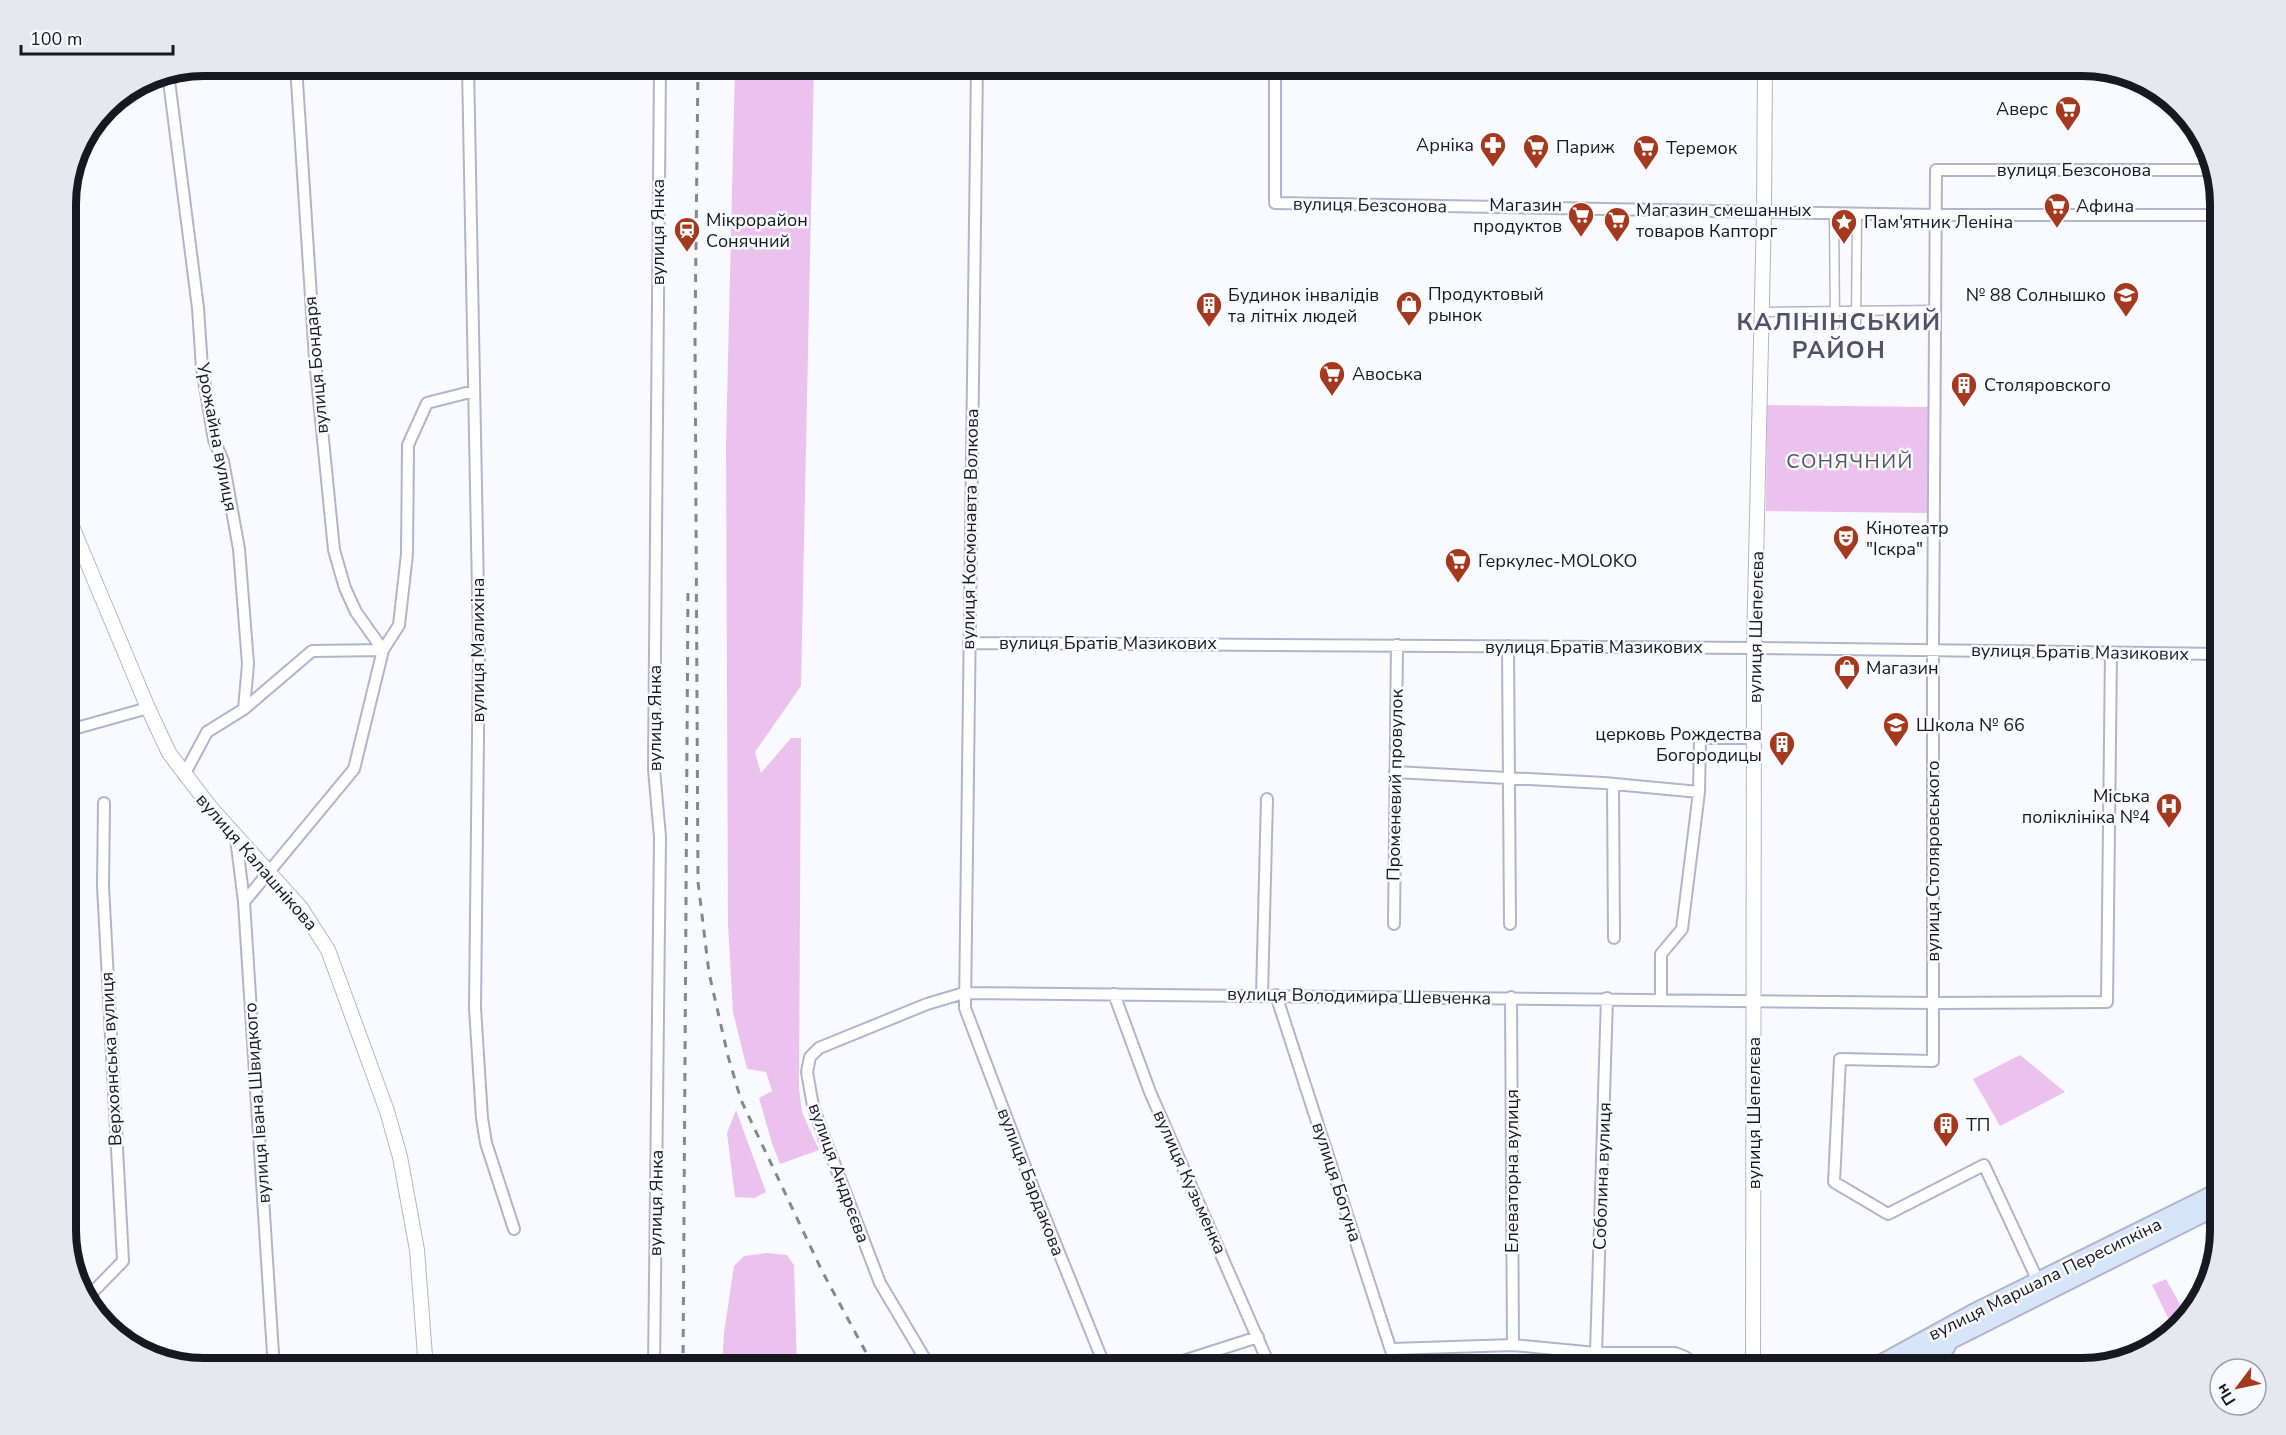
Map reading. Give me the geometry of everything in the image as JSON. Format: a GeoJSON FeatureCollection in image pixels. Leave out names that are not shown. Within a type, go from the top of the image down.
{"type":"FeatureCollection","features":[{"type":"Feature","properties":{"kind":"main road","name":"вулиця Маршала Пересипкіна"},"geometry":{"type":"LineString","coordinates":[[1891,1358],[1953,1323],[2210,1196]]}},
{"type":"Feature","properties":{"kind":"main road","name":"вулиця Маршала Пересипкіна"},"geometry":{"type":"LineString","coordinates":[[1921,1358],[1953,1339],[2210,1210]]}},
{"type":"Feature","properties":{"kind":"main road"},"geometry":{"type":"LineString","coordinates":[[1938,1358],[1953,1339]]}},
{"type":"Feature","properties":{"kind":"street","name":"вулиця Безсонова"},"geometry":{"type":"LineString","coordinates":[[1275,76],[1275,203],[1857,214],[2209,215]]}},
{"type":"Feature","properties":{"kind":"street","name":"вулиця Шепелєва"},"geometry":{"type":"LineString","coordinates":[[1753,1358],[1754,648],[1765,76]]}},
{"type":"Feature","properties":{"kind":"street","name":"вулиця Бондаря"},"geometry":{"type":"LineString","coordinates":[[297,77],[315,359],[334,550],[345,588],[356,612],[383,650]]}},
{"type":"Feature","properties":{"kind":"street","name":"вулиця Малихіна"},"geometry":{"type":"LineString","coordinates":[[468,77],[479,645],[477,914],[474,977],[479,1098],[486,1143],[514,1229]]}},
{"type":"Feature","properties":{"kind":"street","name":"вулиця Янка"},"geometry":{"type":"LineString","coordinates":[[654,1358],[660,837],[654,769],[660,77]]}},
{"type":"Feature","properties":{"kind":"street","name":"вулиця Космонавта Волкова"},"geometry":{"type":"LineString","coordinates":[[964,993],[977,77]]}},
{"type":"Feature","properties":{"kind":"street","name":"Урожайна вулиця"},"geometry":{"type":"LineString","coordinates":[[169,82],[198,308],[202,368],[214,440],[223,461],[239,549],[248,664],[244,709]]}},
{"type":"Feature","properties":{"kind":"street","name":"вулиця Безсонова"},"geometry":{"type":"LineString","coordinates":[[1936,170],[2204,170]]}},
{"type":"Feature","properties":{"kind":"street","name":"вулиця Столяровського"},"geometry":{"type":"LineString","coordinates":[[1936,170],[1933,1061],[1840,1059],[1834,1182],[1888,1214],[1984,1165],[2038,1281]]}},
{"type":"Feature","properties":{"kind":"street"},"geometry":{"type":"LineString","coordinates":[[1834,213],[1835,325]]}},
{"type":"Feature","properties":{"kind":"street"},"geometry":{"type":"LineString","coordinates":[[1856,324],[1857,214]]}},
{"type":"Feature","properties":{"kind":"street"},"geometry":{"type":"LineString","coordinates":[[1762,312],[1935,310]]}},
{"type":"Feature","properties":{"kind":"street"},"geometry":{"type":"LineString","coordinates":[[244,902],[354,769],[383,650],[399,625],[407,554],[408,445],[427,403],[474,391]]}},
{"type":"Feature","properties":{"kind":"street","name":"вулиця Калашнікова"},"geometry":{"type":"LineString","coordinates":[[77,538],[169,753],[184,776],[236,838],[301,908],[328,951],[387,1111],[400,1156],[417,1250],[425,1358]]}},
{"type":"Feature","properties":{"kind":"street","name":"вулиця Братів Мазикових"},"geometry":{"type":"LineString","coordinates":[[969,643],[1754,648],[2209,654]]}},
{"type":"Feature","properties":{"kind":"street","name":"Променевий провулок"},"geometry":{"type":"LineString","coordinates":[[1394,924],[1397,645]]}},
{"type":"Feature","properties":{"kind":"street"},"geometry":{"type":"LineString","coordinates":[[1508,646],[1510,924]]}},
{"type":"Feature","properties":{"kind":"street"},"geometry":{"type":"LineString","coordinates":[[184,776],[207,732],[244,709],[312,651],[383,650]]}},
{"type":"Feature","properties":{"kind":"street","name":"вулиця Володимира Шевченка"},"geometry":{"type":"LineString","coordinates":[[964,993],[1933,1003],[2107,1002],[2110,653]]}},
{"type":"Feature","properties":{"kind":"street"},"geometry":{"type":"LineString","coordinates":[[77,728],[148,708]]}},
{"type":"Feature","properties":{"kind":"street"},"geometry":{"type":"LineString","coordinates":[[1661,999],[1661,954],[1682,929],[1699,792],[1700,738],[1755,738]]}},
{"type":"Feature","properties":{"kind":"street"},"geometry":{"type":"LineString","coordinates":[[1395,772],[1508,777],[1699,792]]}},
{"type":"Feature","properties":{"kind":"street"},"geometry":{"type":"LineString","coordinates":[[1612,784],[1614,938]]}},
{"type":"Feature","properties":{"kind":"street"},"geometry":{"type":"LineString","coordinates":[[1262,995],[1267,799]]}},
{"type":"Feature","properties":{"kind":"street","name":"Верхоянська вулиця"},"geometry":{"type":"LineString","coordinates":[[93,1292],[123,1261],[102,886],[104,803]]}},
{"type":"Feature","properties":{"kind":"street","name":"вулиця Івана Швидкого"},"geometry":{"type":"LineString","coordinates":[[236,838],[244,902],[273,1358]]}},
{"type":"Feature","properties":{"kind":"street","name":"вулиця Андрєєва"},"geometry":{"type":"LineString","coordinates":[[924,1358],[880,1283],[813,1106],[807,1072],[810,1057],[819,1048],[927,1004],[964,993]]}},
{"type":"Feature","properties":{"kind":"street","name":"вулиця Бардакова"},"geometry":{"type":"LineString","coordinates":[[964,993],[964,1008],[968,1021],[1102,1358]]}},
{"type":"Feature","properties":{"kind":"street","name":"вулиця Кузьменка"},"geometry":{"type":"LineString","coordinates":[[1114,994],[1150,1092],[1267,1358]]}},
{"type":"Feature","properties":{"kind":"street","name":"вулиця Богуна"},"geometry":{"type":"LineString","coordinates":[[1276,995],[1394,1358]]}},
{"type":"Feature","properties":{"kind":"street","name":"Елеваторна вулиця"},"geometry":{"type":"LineString","coordinates":[[1511,997],[1513,1345]]}},
{"type":"Feature","properties":{"kind":"street","name":"Соболина вулиця"},"geometry":{"type":"LineString","coordinates":[[1596,1353],[1607,998]]}},
{"type":"Feature","properties":{"kind":"street"},"geometry":{"type":"LineString","coordinates":[[1192,1358],[1258,1337]]}},
{"type":"Feature","properties":{"kind":"street"},"geometry":{"type":"LineString","coordinates":[[1392,1349],[1513,1345],[1596,1353],[1675,1353],[1686,1358]]}},
{"type":"Feature","properties":{"kind":"shaded area"},"geometry":{"type":"Polygon","coordinates":[[[735,77],[814,77],[801,686],[755,752],[761,773],[791,738],[801,738],[799,1088],[802,1112],[819,1150],[780,1164],[759,1098],[772,1091],[766,1072],[747,1069],[733,1012],[728,924],[726,444],[735,77]]]}},
{"type":"Feature","properties":{"kind":"shaded area"},"geometry":{"type":"Polygon","coordinates":[[[1767,405],[1929,407],[1928,513],[1766,511],[1767,405]]]}},
{"type":"Feature","properties":{"kind":"shaded area"},"geometry":{"type":"Polygon","coordinates":[[[2020,1055],[2065,1092],[2000,1126],[1973,1079],[2020,1055]]]}},
{"type":"Feature","properties":{"kind":"shaded area"},"geometry":{"type":"Polygon","coordinates":[[[736,1110],[766,1192],[754,1198],[735,1197],[727,1133],[736,1110]]]}},
{"type":"Feature","properties":{"kind":"shaded area"},"geometry":{"type":"Polygon","coordinates":[[[767,1253],[787,1255],[794,1265],[797,1358],[723,1358],[734,1266],[744,1256],[767,1253]]]}},
{"type":"Feature","properties":{"kind":"shaded area"},"geometry":{"type":"Polygon","coordinates":[[[2166,1279],[2182,1309],[2170,1322],[2152,1285],[2166,1279]]]}},
{"type":"Feature","properties":{"kind":"railway"},"geometry":{"type":"LineString","coordinates":[[698,77],[695,333],[698,882],[709,973],[728,1056],[741,1100],[822,1271],[869,1358]]}},
{"type":"Feature","properties":{"kind":"railway"},"geometry":{"type":"LineString","coordinates":[[683,1358],[688,589]]}},
{"type":"Feature","properties":{"kind":"place","name":"Аверс"},"geometry":{"type":"Point","coordinates":[2068,132]}},
{"type":"Feature","properties":{"kind":"place","name":"Арніка"},"geometry":{"type":"Point","coordinates":[1493,168]}},
{"type":"Feature","properties":{"kind":"place","name":"Париж"},"geometry":{"type":"Point","coordinates":[1536,170]}},
{"type":"Feature","properties":{"kind":"place","name":"Теремок"},"geometry":{"type":"Point","coordinates":[1646,171]}},
{"type":"Feature","properties":{"kind":"place","name":"Афина"},"geometry":{"type":"Point","coordinates":[2057,229]}},
{"type":"Feature","properties":{"kind":"place","name":"Магазин продуктов"},"geometry":{"type":"Point","coordinates":[1581,238]}},
{"type":"Feature","properties":{"kind":"place","name":"Магазин смешанных товаров Капторг"},"geometry":{"type":"Point","coordinates":[1617,243]}},
{"type":"Feature","properties":{"kind":"place","name":"Пам'ятник Леніна"},"geometry":{"type":"Point","coordinates":[1844,245]}},
{"type":"Feature","properties":{"kind":"place","name":"Мікрорайон Сонячний"},"geometry":{"type":"Point","coordinates":[687,253]}},
{"type":"Feature","properties":{"kind":"place","name":"№ 88 Солнышко"},"geometry":{"type":"Point","coordinates":[2126,318]}},
{"type":"Feature","properties":{"kind":"place","name":"Продуктовый рынок"},"geometry":{"type":"Point","coordinates":[1409,327]}},
{"type":"Feature","properties":{"kind":"place","name":"Будинок інвалідів та літніх людей"},"geometry":{"type":"Point","coordinates":[1209,328]}},
{"type":"Feature","properties":{"kind":"place","name":"Авоська"},"geometry":{"type":"Point","coordinates":[1332,397]}},
{"type":"Feature","properties":{"kind":"place","name":"Столяровского"},"geometry":{"type":"Point","coordinates":[1964,408]}},
{"type":"Feature","properties":{"kind":"place","name":"Кінотеатр \"Іскра\""},"geometry":{"type":"Point","coordinates":[1846,561]}},
{"type":"Feature","properties":{"kind":"place","name":"Геркулес-MOLOKO"},"geometry":{"type":"Point","coordinates":[1458,584]}},
{"type":"Feature","properties":{"kind":"place","name":"Магазин"},"geometry":{"type":"Point","coordinates":[1847,691]}},
{"type":"Feature","properties":{"kind":"place","name":"Школа № 66"},"geometry":{"type":"Point","coordinates":[1896,748]}},
{"type":"Feature","properties":{"kind":"place","name":"церковь Рождества Богородицы"},"geometry":{"type":"Point","coordinates":[1782,767]}},
{"type":"Feature","properties":{"kind":"place","name":"Міська поліклініка №4"},"geometry":{"type":"Point","coordinates":[2169,829]}},
{"type":"Feature","properties":{"kind":"place","name":"ТП"},"geometry":{"type":"Point","coordinates":[1946,1148]}},
{"type":"Feature","properties":{"kind":"district","name":"КАЛІНІНСЬКИЙ РАЙОН"},"geometry":{"type":"Point","coordinates":[1839,336]}},
{"type":"Feature","properties":{"kind":"district","name":"СОНЯЧНИЙ"},"geometry":{"type":"Point","coordinates":[1850,461]}}]}
